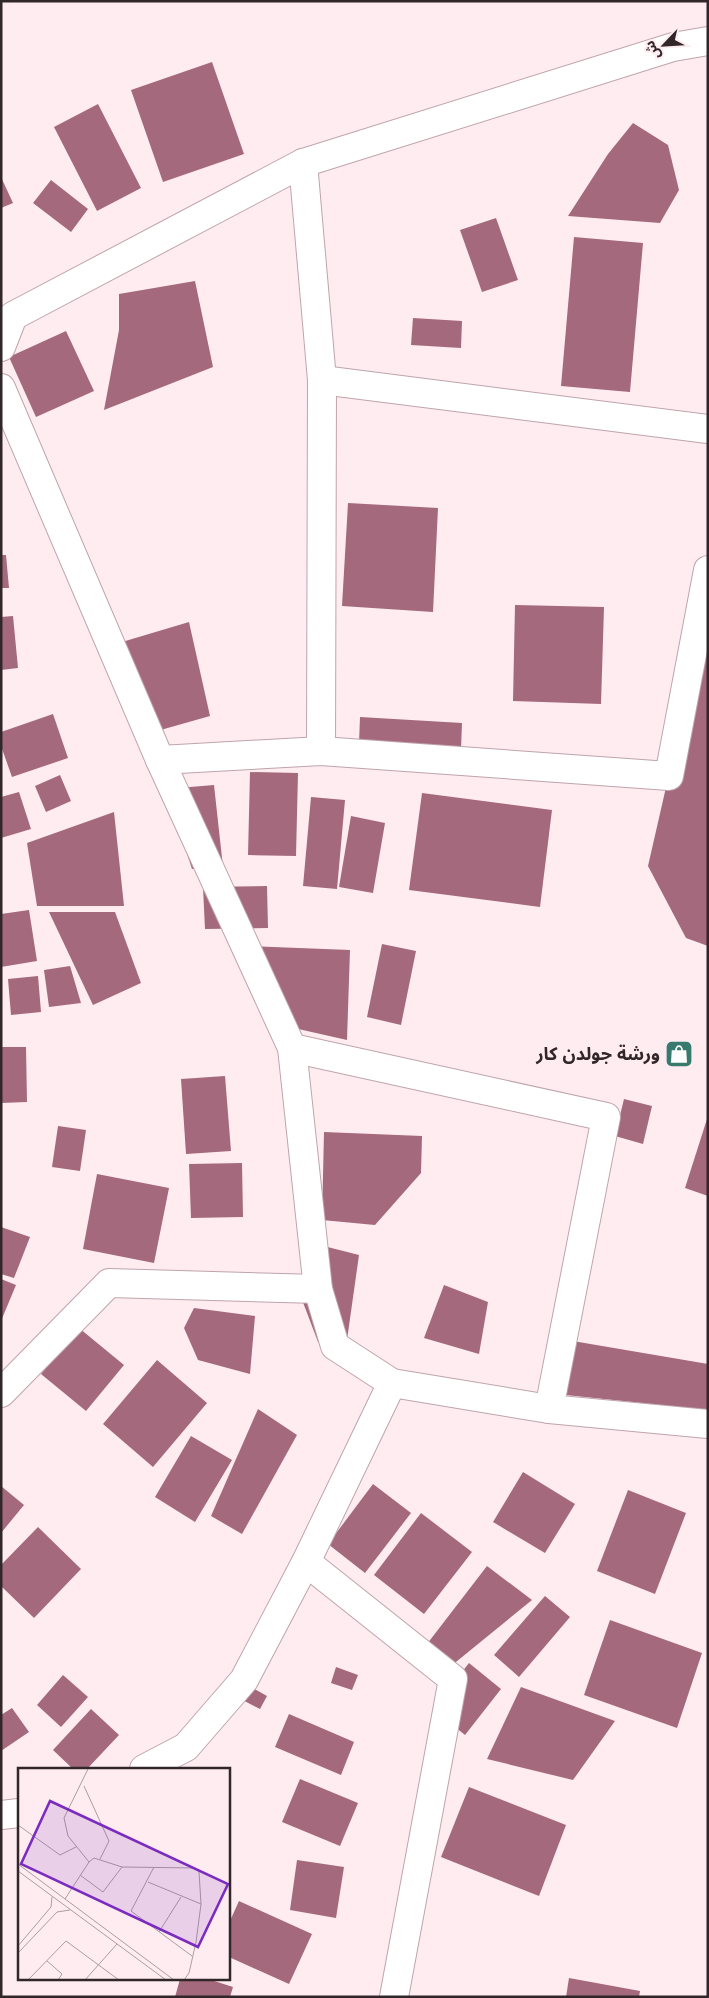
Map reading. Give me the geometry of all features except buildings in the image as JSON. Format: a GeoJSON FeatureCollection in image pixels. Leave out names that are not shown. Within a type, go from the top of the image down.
{"type":"FeatureCollection","features":[{"type":"Feature","properties":{"kind":"street"},"geometry":{"type":"LineString","coordinates":[[1,347],[13,316],[303,163],[673,47],[708,42]]}},
{"type":"Feature","properties":{"kind":"street"},"geometry":{"type":"LineString","coordinates":[[303,163],[322,380],[321,751]]}},
{"type":"Feature","properties":{"kind":"street"},"geometry":{"type":"LineString","coordinates":[[322,380],[708,429]]}},
{"type":"Feature","properties":{"kind":"street"},"geometry":{"type":"LineString","coordinates":[[1,388],[160,760],[292,1048],[318,1289],[335,1346],[392,1383],[549,1410],[708,1424]]}},
{"type":"Feature","properties":{"kind":"street"},"geometry":{"type":"LineString","coordinates":[[160,760],[321,751],[669,776],[708,570]]}},
{"type":"Feature","properties":{"kind":"street"},"geometry":{"type":"LineString","coordinates":[[292,1048],[606,1117],[549,1410]]}},
{"type":"Feature","properties":{"kind":"street"},"geometry":{"type":"LineString","coordinates":[[1,1393],[109,1283],[318,1289]]}},
{"type":"Feature","properties":{"kind":"street"},"geometry":{"type":"LineString","coordinates":[[146,1768],[186,1747],[244,1680],[306,1562],[392,1383]]}},
{"type":"Feature","properties":{"kind":"street"},"geometry":{"type":"LineString","coordinates":[[306,1562],[453,1679],[394,1997]]}},
{"type":"Feature","properties":{"kind":"street"},"geometry":{"type":"LineString","coordinates":[[1,1814],[18,1813]]}},
{"type":"Feature","properties":{"kind":"place","name":"ورشة جولدن كار"},"geometry":{"type":"Point","coordinates":[679,1054]}}]}
